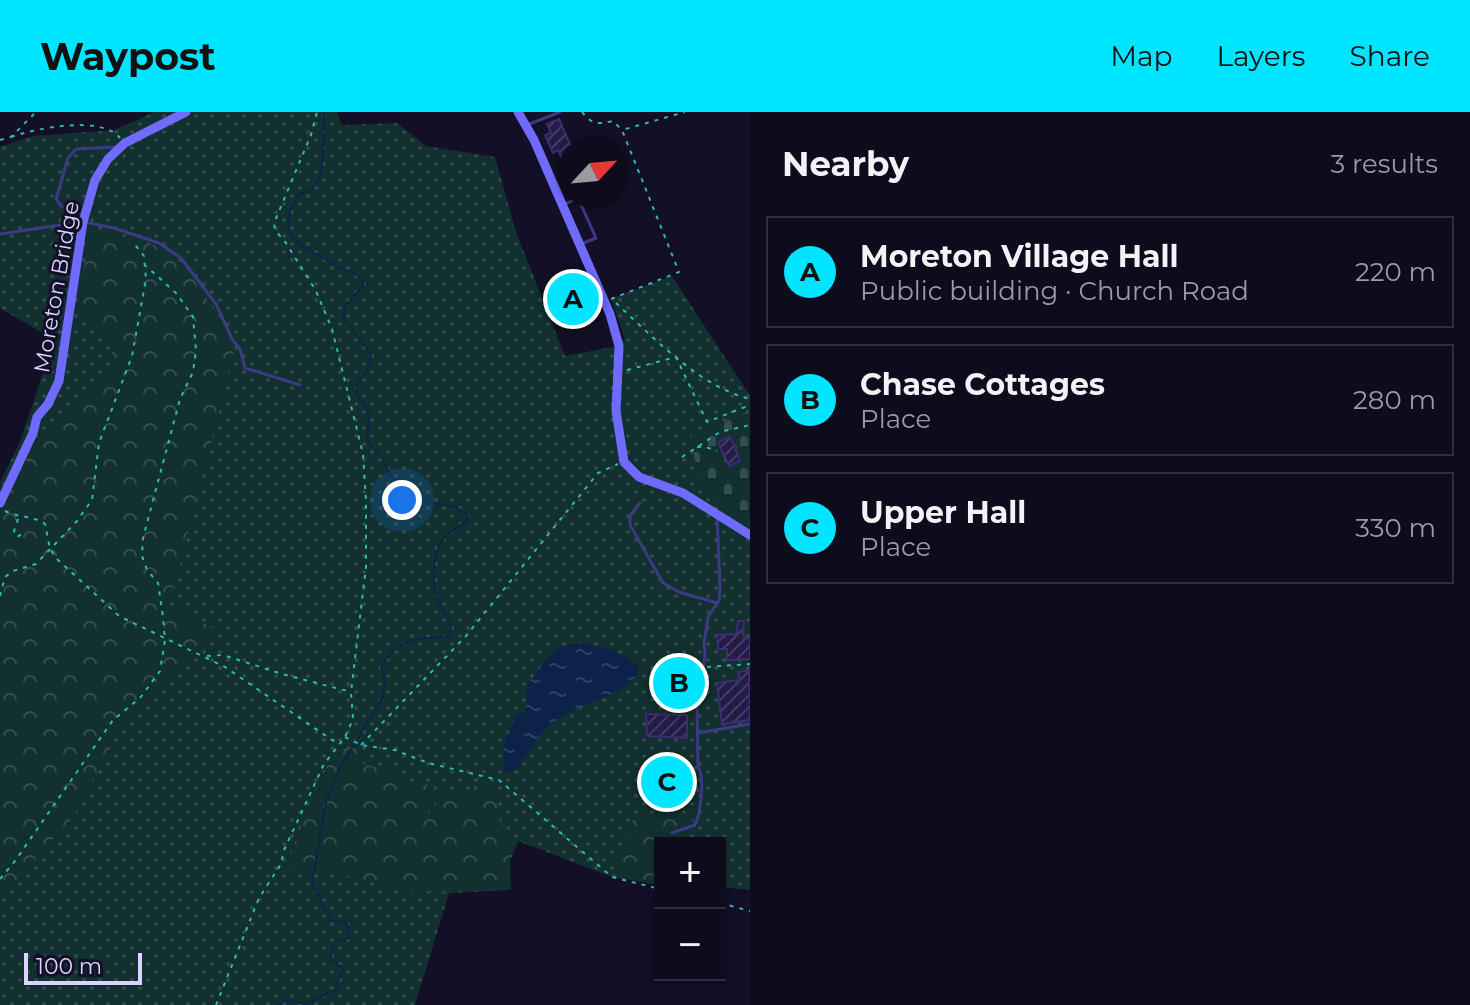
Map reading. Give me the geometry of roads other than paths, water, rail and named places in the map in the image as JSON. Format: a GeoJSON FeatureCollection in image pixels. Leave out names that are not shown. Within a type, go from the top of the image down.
{"type":"FeatureCollection","features":[{"type":"Feature","properties":{"kind":"street","name":"Moreton Bridge"},"geometry":{"type":"LineString","coordinates":[[0,506],[33,433],[37,417],[48,404],[59,381],[83,222],[95,180],[108,159],[122,145],[186,112]]}},
{"type":"Feature","properties":{"kind":"street"},"geometry":{"type":"LineString","coordinates":[[518,112],[558,194]]}},
{"type":"Feature","properties":{"kind":"street"},"geometry":{"type":"LineString","coordinates":[[564,208],[608,300],[619,346],[616,411],[624,462],[639,477],[683,493],[750,535]]}},
{"type":"Feature","properties":{"kind":"lane"},"geometry":{"type":"LineString","coordinates":[[527,125],[560,112]]}},
{"type":"Feature","properties":{"kind":"lane"},"geometry":{"type":"LineString","coordinates":[[0,234],[60,225],[68,220],[69,210],[56,199],[68,158],[76,149],[122,145]]}},
{"type":"Feature","properties":{"kind":"lane"},"geometry":{"type":"LineString","coordinates":[[581,244],[596,238],[583,208]]}},
{"type":"Feature","properties":{"kind":"lane"},"geometry":{"type":"LineString","coordinates":[[83,222],[159,243],[181,258],[216,304],[240,349],[245,368],[300,385]]}},
{"type":"Feature","properties":{"kind":"lane"},"geometry":{"type":"LineString","coordinates":[[640,503],[630,516],[630,525],[663,583],[679,592],[717,603]]}},
{"type":"Feature","properties":{"kind":"lane"},"geometry":{"type":"LineString","coordinates":[[672,833],[697,823],[702,775],[698,766],[697,705],[708,617],[717,603],[720,586],[716,513]]}},
{"type":"Feature","properties":{"kind":"lane"},"geometry":{"type":"LineString","coordinates":[[698,733],[750,724]]}},
{"type":"Feature","properties":{"kind":"lane"},"geometry":{"type":"LineString","coordinates":[[698,766],[689,773],[700,794]]}},
{"type":"Feature","properties":{"kind":"water"},"geometry":{"type":"Polygon","coordinates":[[[582,643],[626,657],[638,666],[637,675],[619,690],[550,725],[516,770],[503,772],[504,744],[517,714],[525,713],[527,685],[553,651],[582,643]]]}},
{"type":"Feature","properties":{"kind":"waterway"},"geometry":{"type":"LineString","coordinates":[[278,1005],[287,1000],[305,1004],[335,990],[343,968],[330,959],[335,942],[350,938],[347,923],[331,920],[312,883],[326,802],[338,771],[382,698],[385,681],[381,667],[386,660],[407,642],[450,634],[450,622],[435,590],[435,562],[444,538],[469,518],[454,507],[423,498],[389,475],[386,464],[367,440],[369,414],[356,392],[357,384],[369,368],[371,354],[344,319],[344,307],[363,286],[363,281],[354,273],[302,246],[289,231],[291,209],[299,194],[312,189],[320,175],[324,112]]}},
{"type":"Feature","properties":{"kind":"place","name":"Moreton Village Hall"},"geometry":{"type":"Point","coordinates":[573,299]}},
{"type":"Feature","properties":{"kind":"place","name":"Chase Cottages"},"geometry":{"type":"Point","coordinates":[679,683]}},
{"type":"Feature","properties":{"kind":"place","name":"Upper Hall"},"geometry":{"type":"Point","coordinates":[667,782]}}]}
